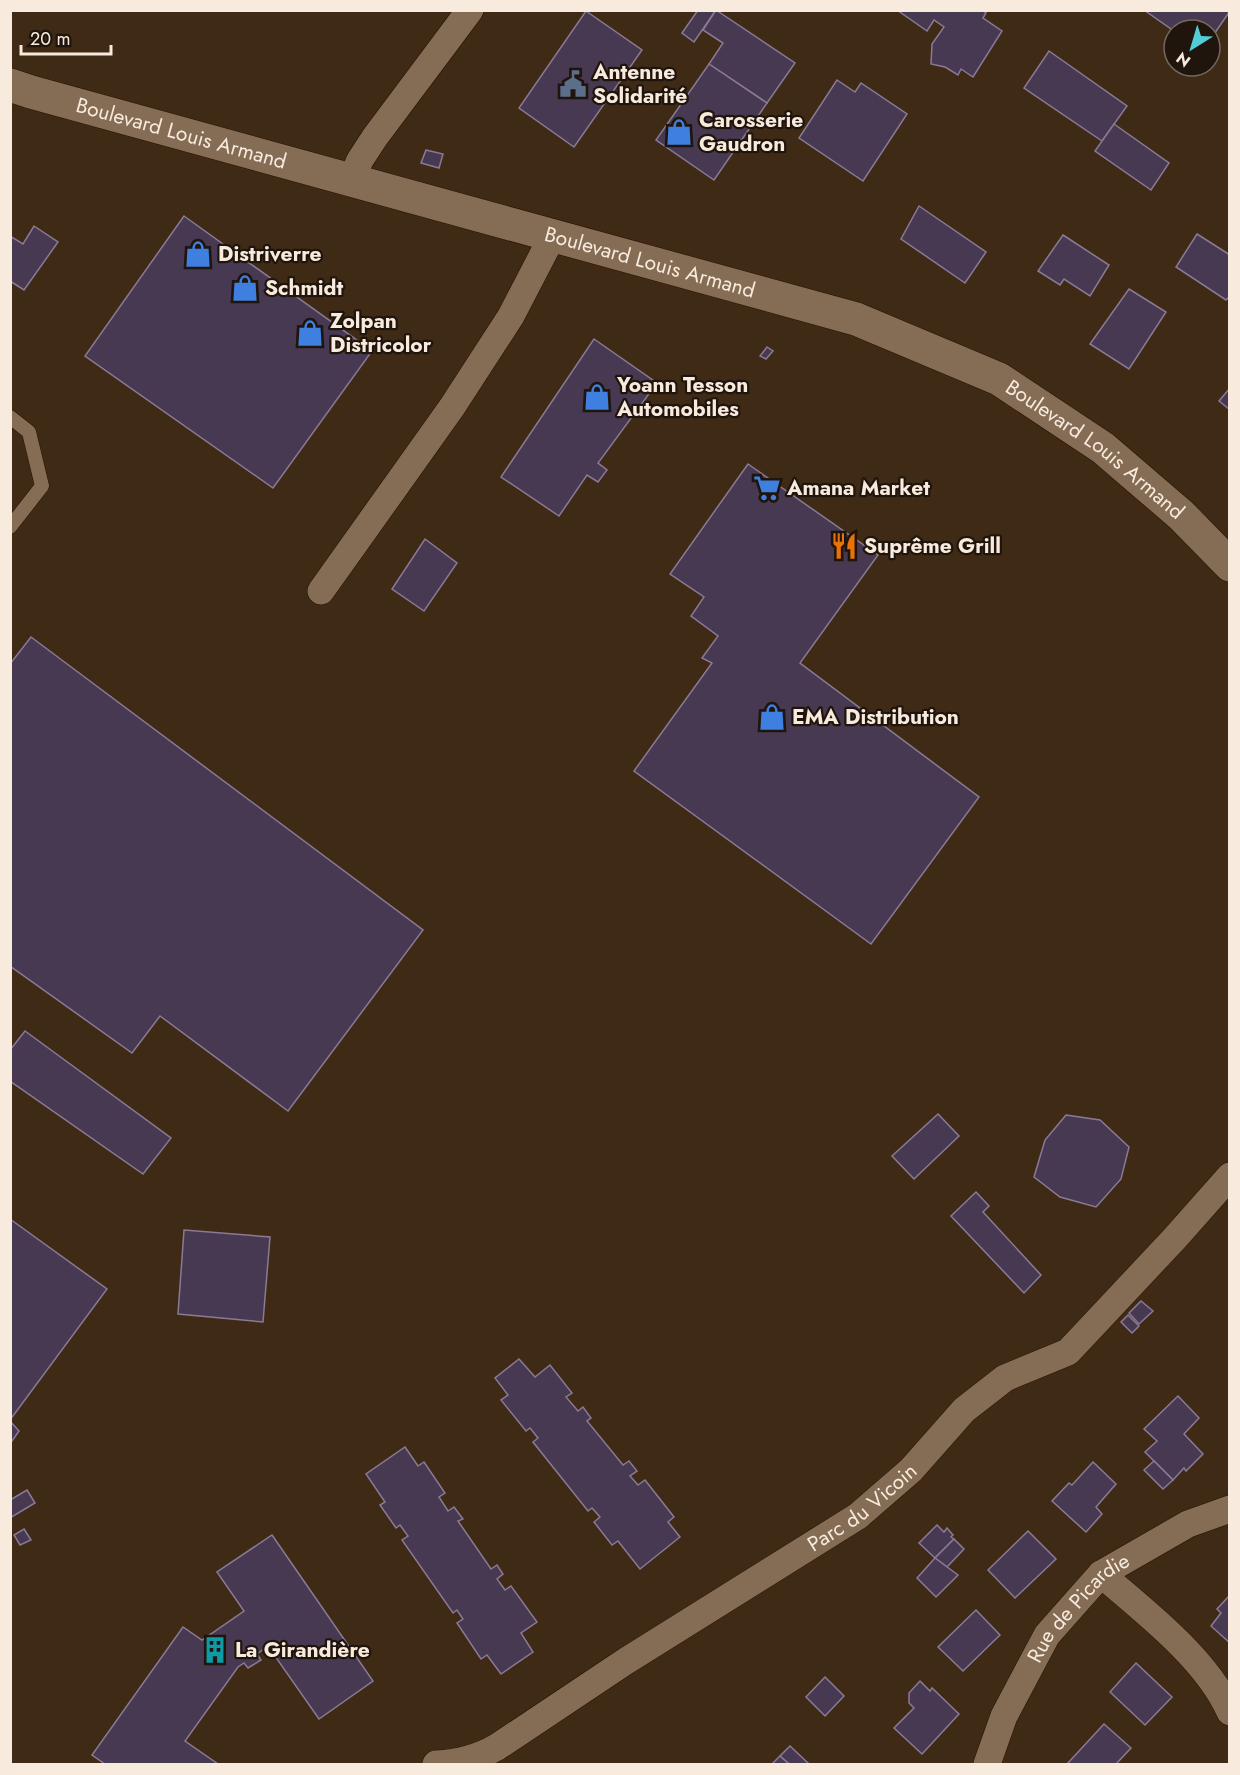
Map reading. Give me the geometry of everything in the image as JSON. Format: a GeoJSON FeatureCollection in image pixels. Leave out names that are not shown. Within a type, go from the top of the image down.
{"type":"FeatureCollection","features":[{"type":"Feature","properties":{"kind":"street"},"geometry":{"type":"LineString","coordinates":[[351,180],[360,160],[375,137],[470,10]]}},
{"type":"Feature","properties":{"kind":"street","name":"Boulevard Louis Armand"},"geometry":{"type":"LineString","coordinates":[[10,85],[856,319],[999,379],[1103,448],[1181,515],[1230,565]]}},
{"type":"Feature","properties":{"kind":"street"},"geometry":{"type":"LineString","coordinates":[[321,591],[458,398],[511,316],[553,235]]}},
{"type":"Feature","properties":{"kind":"street","name":"Parc du Vicoin"},"geometry":{"type":"LineString","coordinates":[[436,1764],[452,1764],[480,1756],[497,1747],[626,1661],[858,1516],[911,1470],[964,1410],[1005,1378],[1068,1352],[1230,1176]]}},
{"type":"Feature","properties":{"kind":"street","name":"Rue de Picardie"},"geometry":{"type":"LineString","coordinates":[[987,1764],[1004,1716],[1047,1635],[1101,1574],[1188,1524],[1230,1509]]}},
{"type":"Feature","properties":{"kind":"street"},"geometry":{"type":"LineString","coordinates":[[1101,1574],[1160,1625],[1210,1677],[1230,1712]]}},
{"type":"Feature","properties":{"kind":"lane"},"geometry":{"type":"LineString","coordinates":[[10,417],[29,432],[42,486],[10,527]]}},
{"type":"Feature","properties":{"kind":"building"},"geometry":{"type":"Polygon","coordinates":[[[698,10],[716,10],[694,42],[682,33],[698,10]]]}},
{"type":"Feature","properties":{"kind":"building"},"geometry":{"type":"Polygon","coordinates":[[[716,10],[795,63],[767,103],[709,64],[723,43],[703,30],[716,10]]]}},
{"type":"Feature","properties":{"kind":"building"},"geometry":{"type":"Polygon","coordinates":[[[897,10],[982,10],[986,13],[983,18],[1002,31],[973,77],[961,69],[958,75],[945,67],[931,64],[932,44],[944,27],[934,20],[927,31],[897,10]]]}},
{"type":"Feature","properties":{"kind":"building"},"geometry":{"type":"Polygon","coordinates":[[[1144,10],[1230,10],[1222,23],[1222,18],[1162,18],[1162,23],[1144,10]]]}},
{"type":"Feature","properties":{"kind":"building"},"geometry":{"type":"Polygon","coordinates":[[[586,11],[642,50],[574,147],[519,108],[586,11]]]}},
{"type":"Feature","properties":{"kind":"building"},"geometry":{"type":"Polygon","coordinates":[[[1049,51],[1127,106],[1102,141],[1024,88],[1049,51]]]}},
{"type":"Feature","properties":{"kind":"building"},"geometry":{"type":"Polygon","coordinates":[[[709,64],[767,103],[714,180],[656,140],[709,64]]]}},
{"type":"Feature","properties":{"kind":"building"},"geometry":{"type":"Polygon","coordinates":[[[837,80],[855,92],[861,83],[907,114],[863,181],[799,138],[837,80]]]}},
{"type":"Feature","properties":{"kind":"building"},"geometry":{"type":"Polygon","coordinates":[[[1114,124],[1169,163],[1151,190],[1095,151],[1114,124]]]}},
{"type":"Feature","properties":{"kind":"building"},"geometry":{"type":"Polygon","coordinates":[[[426,150],[443,154],[439,168],[421,163],[426,150]]]}},
{"type":"Feature","properties":{"kind":"building"},"geometry":{"type":"Polygon","coordinates":[[[919,206],[986,252],[965,283],[901,239],[919,206]]]}},
{"type":"Feature","properties":{"kind":"building"},"geometry":{"type":"Polygon","coordinates":[[[184,216],[372,351],[273,488],[85,356],[184,216]]]}},
{"type":"Feature","properties":{"kind":"building"},"geometry":{"type":"Polygon","coordinates":[[[34,226],[58,242],[24,290],[10,281],[10,236],[23,244],[34,226]]]}},
{"type":"Feature","properties":{"kind":"building"},"geometry":{"type":"Polygon","coordinates":[[[1197,234],[1230,255],[1230,296],[1226,300],[1176,267],[1197,234]]]}},
{"type":"Feature","properties":{"kind":"building"},"geometry":{"type":"Polygon","coordinates":[[[1063,235],[1109,265],[1090,296],[1064,279],[1060,285],[1038,271],[1063,235]]]}},
{"type":"Feature","properties":{"kind":"building"},"geometry":{"type":"Polygon","coordinates":[[[1129,289],[1166,312],[1129,369],[1090,344],[1129,289]]]}},
{"type":"Feature","properties":{"kind":"building"},"geometry":{"type":"Polygon","coordinates":[[[594,339],[657,383],[598,463],[607,470],[598,482],[587,475],[559,516],[501,477],[594,339]]]}},
{"type":"Feature","properties":{"kind":"building"},"geometry":{"type":"Polygon","coordinates":[[[767,347],[773,351],[766,359],[760,356],[767,347]]]}},
{"type":"Feature","properties":{"kind":"building"},"geometry":{"type":"Polygon","coordinates":[[[1230,388],[1230,410],[1219,401],[1230,388]]]}},
{"type":"Feature","properties":{"kind":"building","name":"EMA Distribution"},"geometry":{"type":"Polygon","coordinates":[[[748,464],[878,555],[800,663],[979,797],[871,944],[634,771],[712,663],[702,658],[718,636],[691,616],[704,597],[670,574],[748,464]]]}},
{"type":"Feature","properties":{"kind":"building"},"geometry":{"type":"Polygon","coordinates":[[[425,539],[457,563],[424,611],[392,589],[425,539]]]}},
{"type":"Feature","properties":{"kind":"building"},"geometry":{"type":"Polygon","coordinates":[[[31,637],[423,930],[288,1111],[160,1016],[132,1053],[10,966],[10,664],[31,637]]]}},
{"type":"Feature","properties":{"kind":"building"},"geometry":{"type":"Polygon","coordinates":[[[25,1031],[171,1138],[143,1174],[10,1081],[10,1050],[25,1031]]]}},
{"type":"Feature","properties":{"kind":"building"},"geometry":{"type":"Polygon","coordinates":[[[938,1114],[959,1136],[914,1179],[892,1156],[938,1114]]]}},
{"type":"Feature","properties":{"kind":"building"},"geometry":{"type":"Polygon","coordinates":[[[1066,1115],[1100,1120],[1129,1147],[1121,1179],[1096,1207],[1060,1197],[1034,1177],[1045,1140],[1066,1115]]]}},
{"type":"Feature","properties":{"kind":"building"},"geometry":{"type":"Polygon","coordinates":[[[976,1192],[989,1206],[983,1212],[1041,1275],[1024,1293],[951,1216],[976,1192]]]}},
{"type":"Feature","properties":{"kind":"building"},"geometry":{"type":"Polygon","coordinates":[[[10,1219],[107,1289],[10,1420],[10,1219]]]}},
{"type":"Feature","properties":{"kind":"building"},"geometry":{"type":"Polygon","coordinates":[[[184,1230],[270,1237],[263,1322],[178,1314],[184,1230]]]}},
{"type":"Feature","properties":{"kind":"building"},"geometry":{"type":"Polygon","coordinates":[[[1141,1301],[1153,1311],[1139,1324],[1129,1313],[1141,1301]]]}},
{"type":"Feature","properties":{"kind":"building"},"geometry":{"type":"Polygon","coordinates":[[[1128,1315],[1139,1326],[1132,1333],[1121,1322],[1128,1315]]]}},
{"type":"Feature","properties":{"kind":"building"},"geometry":{"type":"Polygon","coordinates":[[[519,1359],[535,1377],[550,1365],[572,1393],[566,1397],[578,1411],[583,1407],[591,1418],[587,1421],[623,1465],[629,1461],[637,1471],[630,1476],[638,1485],[645,1480],[674,1517],[668,1522],[680,1537],[640,1569],[618,1541],[612,1545],[594,1522],[600,1517],[592,1508],[588,1511],[533,1442],[538,1438],[530,1428],[526,1431],[501,1400],[508,1395],[495,1378],[519,1359]]]}},
{"type":"Feature","properties":{"kind":"building"},"geometry":{"type":"Polygon","coordinates":[[[1178,1396],[1199,1418],[1184,1434],[1203,1454],[1186,1471],[1184,1468],[1173,1480],[1145,1452],[1157,1441],[1144,1429],[1178,1396]]]}},
{"type":"Feature","properties":{"kind":"building"},"geometry":{"type":"Polygon","coordinates":[[[10,1421],[19,1431],[12,1441],[10,1441],[10,1421]]]}},
{"type":"Feature","properties":{"kind":"building"},"geometry":{"type":"Polygon","coordinates":[[[405,1447],[418,1466],[424,1462],[445,1493],[439,1497],[448,1511],[454,1507],[463,1519],[458,1521],[491,1569],[497,1565],[503,1574],[497,1579],[505,1590],[511,1586],[537,1622],[521,1633],[533,1652],[501,1674],[487,1655],[481,1659],[457,1623],[463,1619],[457,1610],[453,1613],[402,1540],[408,1536],[400,1525],[396,1528],[380,1505],[385,1502],[366,1474],[405,1447]]]}},
{"type":"Feature","properties":{"kind":"building"},"geometry":{"type":"Polygon","coordinates":[[[1154,1461],[1173,1480],[1163,1489],[1144,1470],[1154,1461]]]}},
{"type":"Feature","properties":{"kind":"building"},"geometry":{"type":"Polygon","coordinates":[[[1093,1462],[1116,1484],[1096,1507],[1102,1514],[1086,1532],[1052,1501],[1069,1483],[1072,1485],[1093,1462]]]}},
{"type":"Feature","properties":{"kind":"building"},"geometry":{"type":"Polygon","coordinates":[[[27,1490],[35,1503],[10,1518],[10,1500],[27,1490]]]}},
{"type":"Feature","properties":{"kind":"building"},"geometry":{"type":"Polygon","coordinates":[[[937,1525],[944,1532],[947,1528],[954,1539],[935,1558],[919,1543],[937,1525]]]}},
{"type":"Feature","properties":{"kind":"building"},"geometry":{"type":"Polygon","coordinates":[[[24,1529],[31,1540],[20,1545],[14,1535],[24,1529]]]}},
{"type":"Feature","properties":{"kind":"building"},"geometry":{"type":"Polygon","coordinates":[[[1028,1531],[1056,1559],[1015,1598],[988,1570],[1028,1531]]]}},
{"type":"Feature","properties":{"kind":"building","name":"La Girandière"},"geometry":{"type":"Polygon","coordinates":[[[272,1535],[373,1681],[319,1719],[268,1646],[257,1654],[261,1660],[248,1668],[244,1663],[238,1667],[185,1741],[218,1764],[105,1764],[92,1755],[183,1627],[202,1640],[244,1611],[217,1572],[272,1535]]]}},
{"type":"Feature","properties":{"kind":"building"},"geometry":{"type":"Polygon","coordinates":[[[954,1539],[964,1549],[947,1567],[935,1558],[954,1539]]]}},
{"type":"Feature","properties":{"kind":"building"},"geometry":{"type":"Polygon","coordinates":[[[935,1558],[958,1575],[936,1597],[917,1578],[935,1558]]]}},
{"type":"Feature","properties":{"kind":"building"},"geometry":{"type":"Polygon","coordinates":[[[1230,1595],[1230,1643],[1211,1626],[1221,1613],[1217,1609],[1230,1595]]]}},
{"type":"Feature","properties":{"kind":"building"},"geometry":{"type":"Polygon","coordinates":[[[976,1610],[1000,1635],[963,1671],[938,1647],[976,1610]]]}},
{"type":"Feature","properties":{"kind":"building"},"geometry":{"type":"Polygon","coordinates":[[[1136,1663],[1172,1697],[1145,1725],[1110,1692],[1136,1663]]]}},
{"type":"Feature","properties":{"kind":"building"},"geometry":{"type":"Polygon","coordinates":[[[825,1677],[844,1696],[825,1716],[806,1697],[825,1677]]]}},
{"type":"Feature","properties":{"kind":"building"},"geometry":{"type":"Polygon","coordinates":[[[920,1681],[930,1691],[932,1688],[959,1714],[922,1754],[894,1728],[914,1708],[909,1703],[909,1693],[920,1681]]]}},
{"type":"Feature","properties":{"kind":"building"},"geometry":{"type":"Polygon","coordinates":[[[1104,1724],[1131,1748],[1116,1764],[1067,1764],[1104,1724]]]}},
{"type":"Feature","properties":{"kind":"building"},"geometry":{"type":"Polygon","coordinates":[[[790,1746],[809,1764],[789,1764],[780,1756],[790,1746]]]}},
{"type":"Feature","properties":{"kind":"building"},"geometry":{"type":"Polygon","coordinates":[[[780,1756],[789,1764],[772,1764],[780,1756]]]}},
{"type":"Feature","properties":{"kind":"place","name":"Antenne Solidarité"},"geometry":{"type":"Point","coordinates":[573,84]}},
{"type":"Feature","properties":{"kind":"place","name":"Carosserie Gaudron"},"geometry":{"type":"Point","coordinates":[679,132]}},
{"type":"Feature","properties":{"kind":"place","name":"Distriverre"},"geometry":{"type":"Point","coordinates":[198,254]}},
{"type":"Feature","properties":{"kind":"place","name":"Schmidt"},"geometry":{"type":"Point","coordinates":[245,288]}},
{"type":"Feature","properties":{"kind":"place","name":"Zolpan Districolor"},"geometry":{"type":"Point","coordinates":[310,333]}},
{"type":"Feature","properties":{"kind":"place","name":"Yoann Tesson Automobiles"},"geometry":{"type":"Point","coordinates":[597,397]}},
{"type":"Feature","properties":{"kind":"place","name":"Amana Market"},"geometry":{"type":"Point","coordinates":[767,488]}},
{"type":"Feature","properties":{"kind":"place","name":"Suprême Grill"},"geometry":{"type":"Point","coordinates":[844,546]}},
{"type":"Feature","properties":{"kind":"place","name":"EMA Distribution"},"geometry":{"type":"Point","coordinates":[772,717]}},
{"type":"Feature","properties":{"kind":"place","name":"La Girandière"},"geometry":{"type":"Point","coordinates":[215,1650]}}]}
